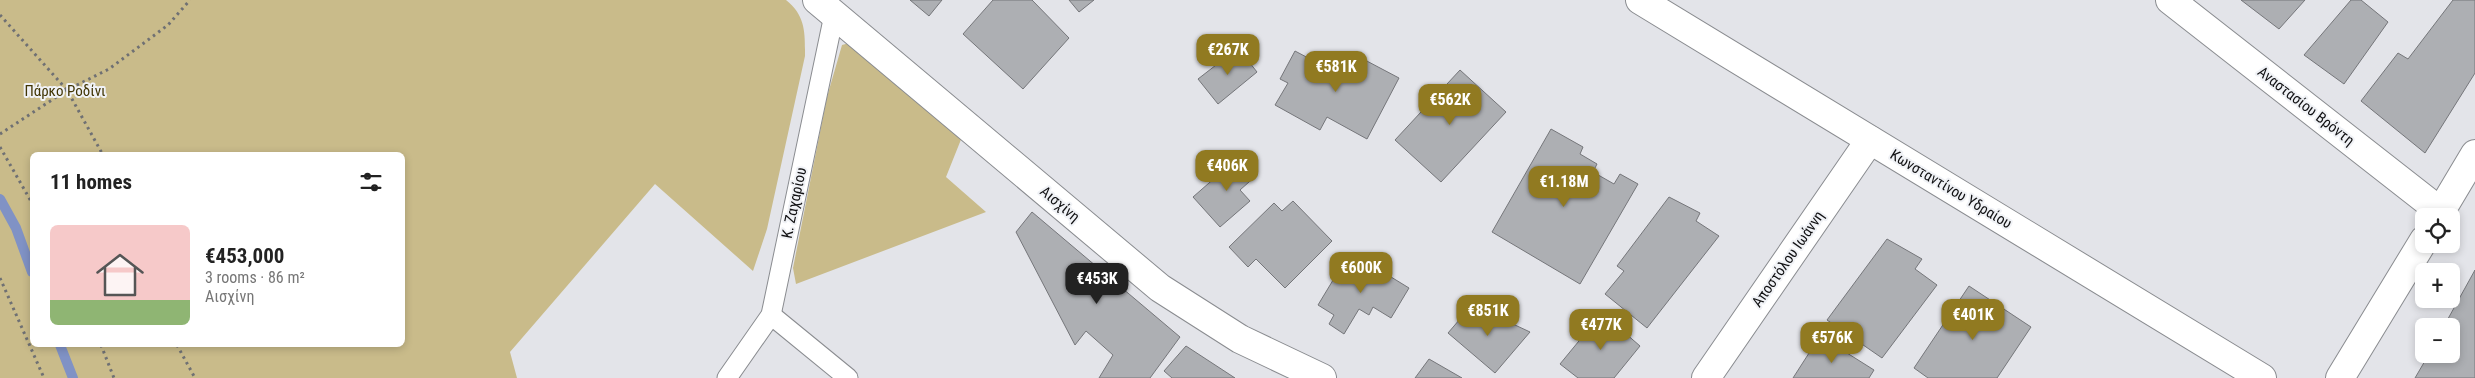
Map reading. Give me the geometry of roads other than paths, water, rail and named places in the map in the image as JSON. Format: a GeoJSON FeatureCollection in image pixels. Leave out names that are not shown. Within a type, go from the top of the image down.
{"type":"FeatureCollection","features":[{"type":"Feature","properties":{"kind":"street","name":"Κωνσταντίνου Υδραίου"},"geometry":{"type":"LineString","coordinates":[[1640,0],[2262,378]]}},
{"type":"Feature","properties":{"kind":"street","name":"Αναστασίου Βρόντη"},"geometry":{"type":"LineString","coordinates":[[2170,0],[2432,208]]}},
{"type":"Feature","properties":{"kind":"street","name":"Αισχίνη"},"geometry":{"type":"LineString","coordinates":[[825,8],[1160,288],[1240,340],[1322,378]]}},
{"type":"Feature","properties":{"kind":"street","name":"Αποστόλου Ιωάννη"},"geometry":{"type":"LineString","coordinates":[[1706,378],[1870,140]]}},
{"type":"Feature","properties":{"kind":"street"},"geometry":{"type":"LineString","coordinates":[[2444,208],[2475,154]]}},
{"type":"Feature","properties":{"kind":"street"},"geometry":{"type":"LineString","coordinates":[[2340,378],[2416,253]]}},
{"type":"Feature","properties":{"kind":"lane","name":"Κ. Ζαχαρίου"},"geometry":{"type":"LineString","coordinates":[[727,378],[771,315],[825,8]]}},
{"type":"Feature","properties":{"kind":"lane"},"geometry":{"type":"LineString","coordinates":[[771,315],[848,378]]}},
{"type":"Feature","properties":{"kind":"waterway"},"geometry":{"type":"LineString","coordinates":[[0,199],[16,228],[30,266]]}},
{"type":"Feature","properties":{"kind":"waterway"},"geometry":{"type":"LineString","coordinates":[[61,347],[73,378]]}},
{"type":"Feature","properties":{"kind":"park label","name":"Πάρκο Ροδίνι"},"geometry":{"type":"Point","coordinates":[65,91]}}]}
